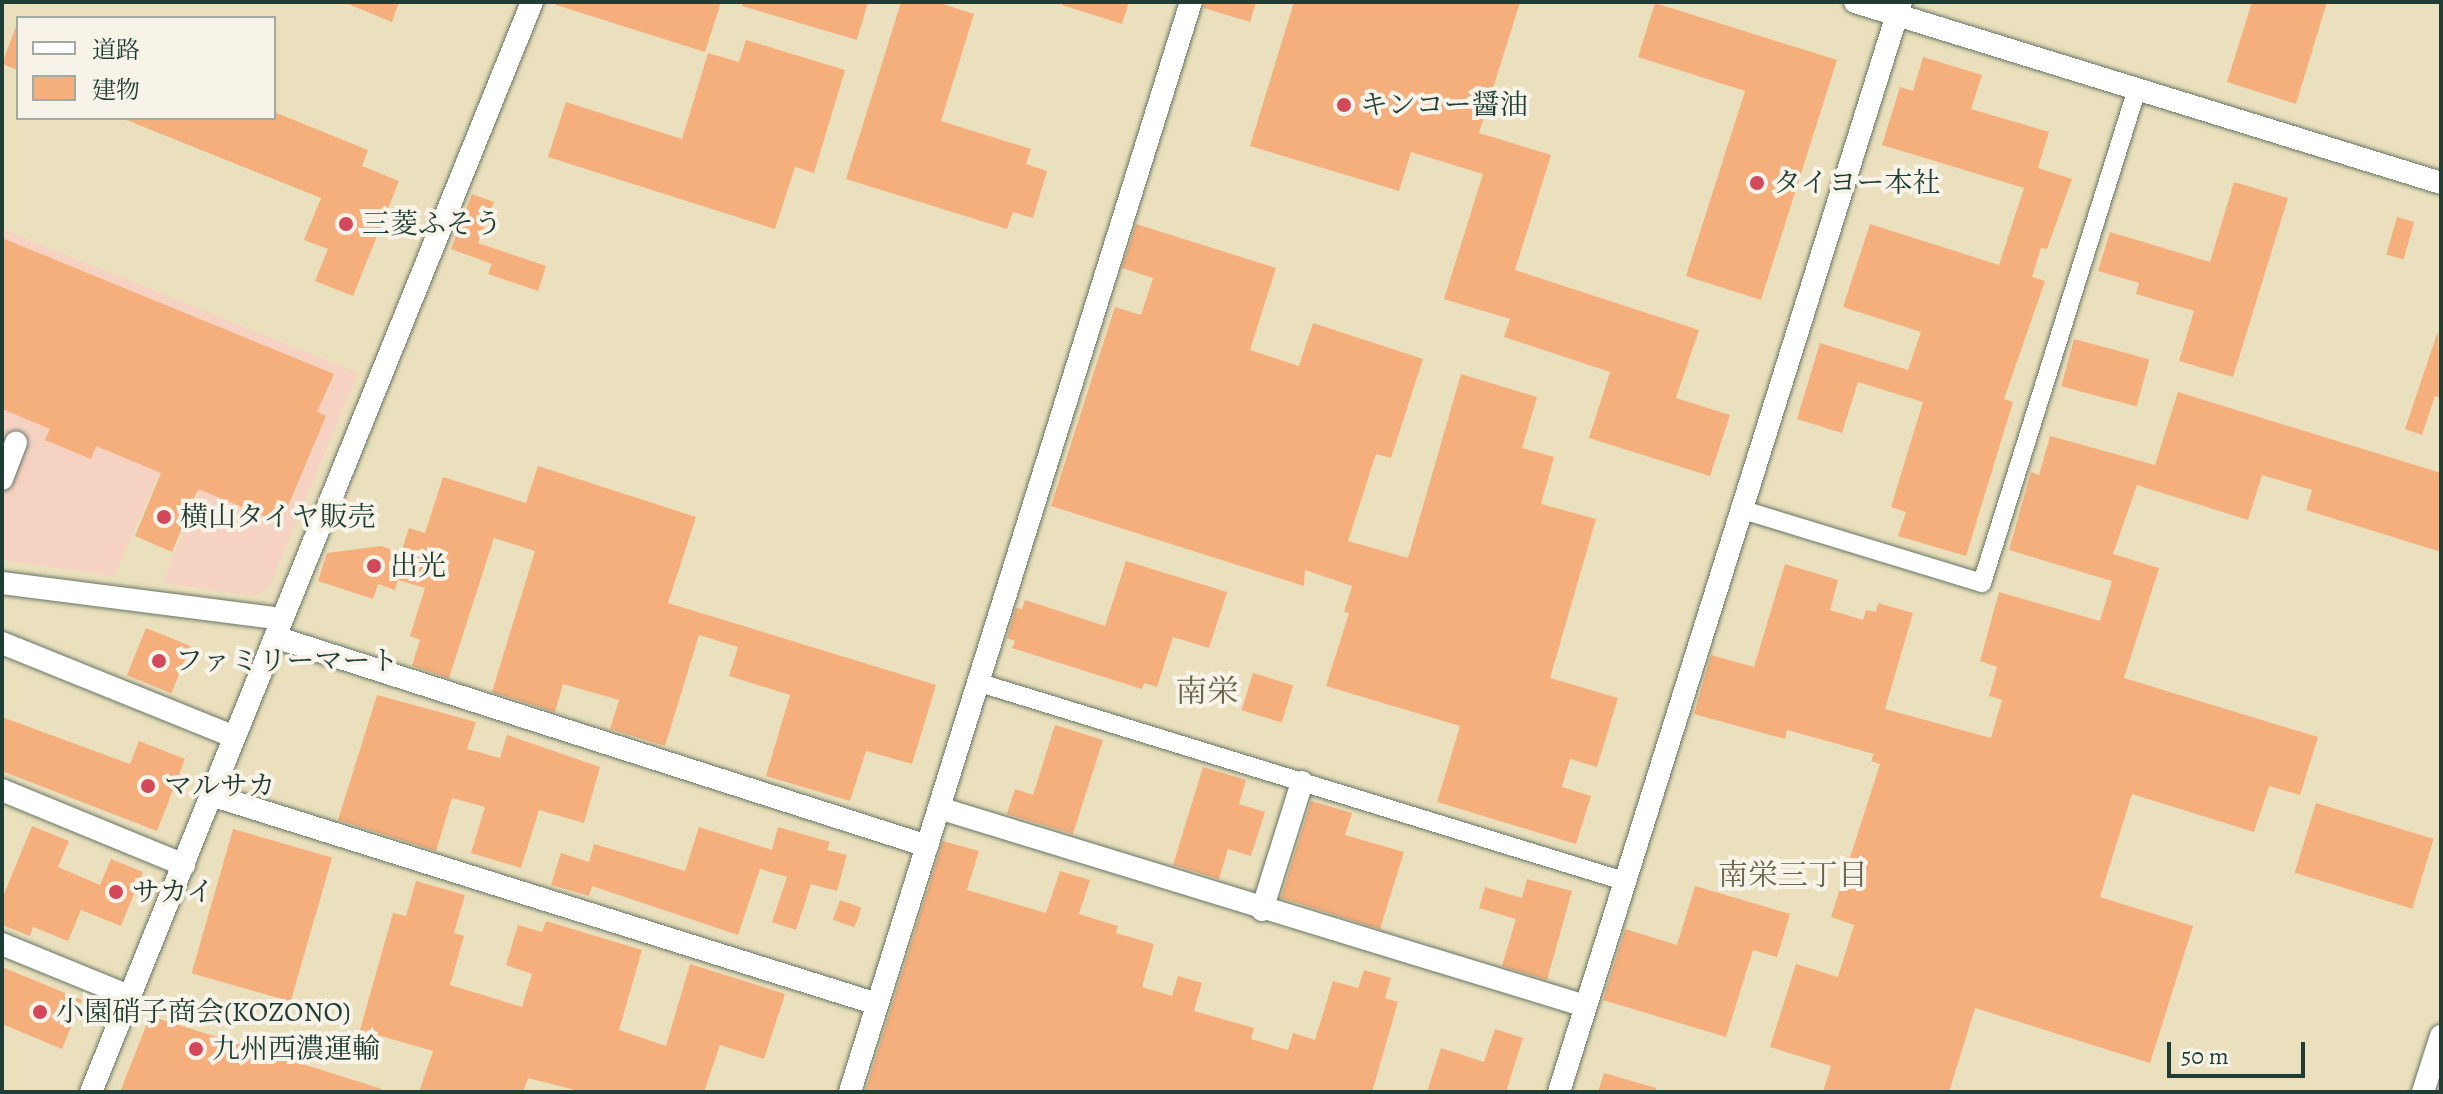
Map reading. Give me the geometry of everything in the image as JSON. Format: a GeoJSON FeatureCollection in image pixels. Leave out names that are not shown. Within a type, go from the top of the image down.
{"type":"FeatureCollection","features":[{"type":"Feature","properties":{"kind":"street"},"geometry":{"type":"LineString","coordinates":[[91,1092],[532,2]]}},
{"type":"Feature","properties":{"kind":"street"},"geometry":{"type":"LineString","coordinates":[[850,1092],[1191,2]]}},
{"type":"Feature","properties":{"kind":"street"},"geometry":{"type":"LineString","coordinates":[[1855,2],[1899,8],[2137,89],[2441,183]]}},
{"type":"Feature","properties":{"kind":"street"},"geometry":{"type":"LineString","coordinates":[[1559,1092],[1899,8]]}},
{"type":"Feature","properties":{"kind":"street"},"geometry":{"type":"LineString","coordinates":[[1740,509],[1982,583],[2137,89]]}},
{"type":"Feature","properties":{"kind":"street"},"geometry":{"type":"LineString","coordinates":[[2,479],[16,443]]}},
{"type":"Feature","properties":{"kind":"street"},"geometry":{"type":"LineString","coordinates":[[2,583],[278,628],[927,846]]}},
{"type":"Feature","properties":{"kind":"street"},"geometry":{"type":"LineString","coordinates":[[2,643],[235,737]]}},
{"type":"Feature","properties":{"kind":"street"},"geometry":{"type":"LineString","coordinates":[[980,683],[1624,881]]}},
{"type":"Feature","properties":{"kind":"street"},"geometry":{"type":"LineString","coordinates":[[1262,910],[1302,782]]}},
{"type":"Feature","properties":{"kind":"street"},"geometry":{"type":"LineString","coordinates":[[2,790],[184,865]]}},
{"type":"Feature","properties":{"kind":"street"},"geometry":{"type":"LineString","coordinates":[[211,795],[877,1004]]}},
{"type":"Feature","properties":{"kind":"street"},"geometry":{"type":"LineString","coordinates":[[939,808],[1262,910],[1585,1006]]}},
{"type":"Feature","properties":{"kind":"street"},"geometry":{"type":"LineString","coordinates":[[2,944],[131,997]]}},
{"type":"Feature","properties":{"kind":"street"},"geometry":{"type":"LineString","coordinates":[[2423,1092],[2441,1036]]}},
{"type":"Feature","properties":{"kind":"shaded area"},"geometry":{"type":"Polygon","coordinates":[[[2,229],[358,373],[270,585],[255,596],[163,583],[199,493],[158,475],[114,576],[2,560],[2,229]]]}},
{"type":"Feature","properties":{"kind":"building"},"geometry":{"type":"Polygon","coordinates":[[[343,2],[399,2],[392,22],[343,2]]]}},
{"type":"Feature","properties":{"kind":"building"},"geometry":{"type":"Polygon","coordinates":[[[556,2],[721,2],[705,52],[556,5],[556,2]]]}},
{"type":"Feature","properties":{"kind":"building"},"geometry":{"type":"Polygon","coordinates":[[[743,2],[868,2],[857,40],[742,6],[743,2]]]}},
{"type":"Feature","properties":{"kind":"building"},"geometry":{"type":"Polygon","coordinates":[[[901,2],[937,2],[974,14],[941,121],[1031,149],[1026,164],[1047,171],[1033,218],[1013,212],[1007,229],[846,179],[901,2]]]}},
{"type":"Feature","properties":{"kind":"building"},"geometry":{"type":"Polygon","coordinates":[[[1062,2],[1129,2],[1122,24],[1062,5],[1062,2]]]}},
{"type":"Feature","properties":{"kind":"building"},"geometry":{"type":"Polygon","coordinates":[[[1205,2],[1256,2],[1250,22],[1204,8],[1205,2]]]}},
{"type":"Feature","properties":{"kind":"building"},"geometry":{"type":"Polygon","coordinates":[[[1294,2],[1520,2],[1479,133],[1551,155],[1515,270],[1699,330],[1676,398],[1730,415],[1710,476],[1589,438],[1610,372],[1504,337],[1510,319],[1444,299],[1483,174],[1411,152],[1399,191],[1250,146],[1294,2]]]}},
{"type":"Feature","properties":{"kind":"building"},"geometry":{"type":"Polygon","coordinates":[[[2252,2],[2327,2],[2296,104],[2227,82],[2252,2]]]}},
{"type":"Feature","properties":{"kind":"building","name":"タイヨー本社"},"geometry":{"type":"Polygon","coordinates":[[[1655,3],[1837,60],[1761,300],[1686,276],[1745,91],[1638,57],[1655,3]]]}},
{"type":"Feature","properties":{"kind":"building"},"geometry":{"type":"Polygon","coordinates":[[[16,26],[16,69],[2,64],[16,26]]]}},
{"type":"Feature","properties":{"kind":"building"},"geometry":{"type":"Polygon","coordinates":[[[746,40],[845,70],[814,173],[795,167],[775,229],[548,157],[566,102],[682,139],[708,53],[739,62],[746,40]]]}},
{"type":"Feature","properties":{"kind":"building"},"geometry":{"type":"Polygon","coordinates":[[[1923,57],[1982,75],[1971,109],[2049,132],[2038,168],[2072,179],[2047,249],[2041,248],[2032,277],[2045,281],[2004,399],[2013,402],[1966,556],[1898,536],[1906,512],[1891,507],[1923,402],[1858,382],[1842,433],[1797,419],[1820,343],[1908,370],[1921,332],[1843,307],[1870,224],[1999,265],[2024,188],[1882,145],[1900,87],[1913,91],[1923,57]]]}},
{"type":"Feature","properties":{"kind":"building"},"geometry":{"type":"Polygon","coordinates":[[[276,113],[368,150],[362,166],[399,181],[353,296],[315,281],[328,249],[304,240],[321,198],[126,120],[276,120],[276,113]]]}},
{"type":"Feature","properties":{"kind":"building"},"geometry":{"type":"Polygon","coordinates":[[[2234,182],[2288,198],[2233,377],[2179,361],[2194,311],[2136,294],[2139,283],[2098,271],[2110,232],[2210,262],[2234,182]]]}},
{"type":"Feature","properties":{"kind":"building"},"geometry":{"type":"Polygon","coordinates":[[[472,194],[494,202],[478,243],[546,266],[538,291],[488,274],[492,264],[451,249],[472,194]]]}},
{"type":"Feature","properties":{"kind":"building"},"geometry":{"type":"Polygon","coordinates":[[[2397,217],[2414,222],[2404,259],[2386,254],[2397,217]]]}},
{"type":"Feature","properties":{"kind":"building"},"geometry":{"type":"Polygon","coordinates":[[[1136,224],[1276,268],[1250,350],[1299,366],[1313,323],[1423,359],[1391,458],[1376,454],[1348,541],[1408,558],[1461,374],[1537,397],[1522,448],[1554,457],[1541,504],[1596,519],[1550,678],[1618,698],[1597,767],[1570,759],[1562,787],[1591,796],[1576,844],[1437,802],[1460,726],[1326,686],[1349,613],[1344,612],[1352,586],[1305,570],[1304,586],[1051,506],[1115,307],[1141,315],[1153,278],[1122,268],[1136,224]]]}},
{"type":"Feature","properties":{"kind":"building"},"geometry":{"type":"Polygon","coordinates":[[[2,238],[334,374],[317,412],[326,416],[281,523],[198,489],[172,552],[135,536],[161,473],[96,446],[91,459],[45,440],[50,429],[2,409],[2,238]]]}},
{"type":"Feature","properties":{"kind":"building"},"geometry":{"type":"Polygon","coordinates":[[[2438,331],[2441,398],[2435,396],[2422,435],[2405,429],[2438,331]]]}},
{"type":"Feature","properties":{"kind":"building"},"geometry":{"type":"Polygon","coordinates":[[[2074,339],[2149,359],[2137,407],[2061,386],[2074,339]]]}},
{"type":"Feature","properties":{"kind":"building"},"geometry":{"type":"Polygon","coordinates":[[[2178,392],[2441,473],[2441,552],[2306,510],[2312,490],[2262,475],[2248,520],[2137,485],[2113,554],[2159,568],[2124,678],[2318,737],[2300,795],[2269,786],[2254,832],[2132,794],[2100,897],[2193,926],[2150,1063],[1975,1008],[1949,1092],[1823,1092],[1831,1066],[1770,1047],[1796,964],[1838,977],[1854,925],[1831,917],[1880,764],[1871,761],[1874,754],[1787,730],[1785,739],[1694,714],[1711,655],[1754,667],[1785,564],[1838,580],[1830,610],[1863,620],[1866,610],[1876,612],[1878,603],[1913,613],[1885,709],[1991,738],[2002,700],[1989,696],[1997,667],[1980,661],[1999,592],[2100,621],[2112,581],[2009,550],[2031,472],[2039,475],[2050,436],[2155,465],[2178,392]]]}},
{"type":"Feature","properties":{"kind":"building"},"geometry":{"type":"Polygon","coordinates":[[[538,466],[696,517],[668,603],[936,685],[912,764],[866,751],[850,801],[766,776],[790,695],[729,676],[738,647],[699,635],[665,746],[610,729],[619,700],[563,684],[555,712],[492,692],[535,551],[494,538],[449,678],[412,666],[420,640],[410,636],[425,588],[398,580],[395,590],[378,584],[373,599],[318,581],[327,553],[381,546],[401,553],[409,528],[425,533],[443,477],[526,503],[538,466]]]}},
{"type":"Feature","properties":{"kind":"building"},"geometry":{"type":"Polygon","coordinates":[[[1126,561],[1227,592],[1209,648],[1173,637],[1157,687],[1144,683],[1142,689],[1012,648],[1015,641],[1007,638],[1016,608],[1022,609],[1025,600],[1105,626],[1126,561]]]}},
{"type":"Feature","properties":{"kind":"building","name":"ファミリーマート"},"geometry":{"type":"Polygon","coordinates":[[[146,628],[191,646],[171,693],[127,675],[146,628]]]}},
{"type":"Feature","properties":{"kind":"building"},"geometry":{"type":"Polygon","coordinates":[[[1253,673],[1293,685],[1282,723],[1242,710],[1253,673]]]}},
{"type":"Feature","properties":{"kind":"building"},"geometry":{"type":"Polygon","coordinates":[[[377,695],[476,722],[467,749],[500,758],[507,735],[600,767],[584,823],[539,810],[521,868],[471,853],[485,807],[452,798],[436,851],[338,820],[377,695]]]}},
{"type":"Feature","properties":{"kind":"building"},"geometry":{"type":"Polygon","coordinates":[[[2,717],[130,764],[139,741],[185,759],[157,831],[2,771],[2,717]]]}},
{"type":"Feature","properties":{"kind":"building"},"geometry":{"type":"Polygon","coordinates":[[[1055,725],[1103,740],[1073,834],[1007,814],[1015,789],[1033,795],[1055,725]]]}},
{"type":"Feature","properties":{"kind":"building"},"geometry":{"type":"Polygon","coordinates":[[[1203,767],[1246,780],[1239,804],[1265,812],[1251,856],[1228,849],[1219,879],[1173,865],[1203,767]]]}},
{"type":"Feature","properties":{"kind":"building"},"geometry":{"type":"Polygon","coordinates":[[[1311,801],[1352,813],[1345,835],[1404,852],[1380,929],[1281,898],[1311,801]]]}},
{"type":"Feature","properties":{"kind":"building"},"geometry":{"type":"Polygon","coordinates":[[[2316,803],[2434,839],[2412,909],[2295,873],[2316,803]]]}},
{"type":"Feature","properties":{"kind":"building"},"geometry":{"type":"Polygon","coordinates":[[[32,826],[69,841],[58,867],[100,885],[111,859],[143,872],[121,926],[81,910],[68,941],[33,927],[30,936],[2,925],[2,899],[32,826]]]}},
{"type":"Feature","properties":{"kind":"building"},"geometry":{"type":"Polygon","coordinates":[[[699,827],[772,850],[778,827],[830,842],[827,850],[847,855],[837,891],[811,884],[796,930],[772,922],[787,877],[760,869],[738,935],[592,886],[589,896],[551,885],[561,853],[589,862],[594,844],[685,871],[699,827]]]}},
{"type":"Feature","properties":{"kind":"building"},"geometry":{"type":"Polygon","coordinates":[[[233,829],[332,857],[291,1002],[192,973],[233,829]]]}},
{"type":"Feature","properties":{"kind":"building"},"geometry":{"type":"Polygon","coordinates":[[[943,841],[979,851],[967,890],[1046,913],[1060,871],[1090,880],[1079,914],[1118,926],[1116,933],[1154,944],[1142,987],[1172,996],[1178,976],[1202,983],[1194,1011],[1254,1028],[1251,1039],[1288,1050],[1293,1033],[1315,1040],[1333,981],[1358,988],[1364,970],[1391,978],[1385,998],[1398,1002],[1372,1092],[865,1092],[943,841]]]}},
{"type":"Feature","properties":{"kind":"building"},"geometry":{"type":"Polygon","coordinates":[[[1527,879],[1572,891],[1547,980],[1502,966],[1516,919],[1479,908],[1485,887],[1522,898],[1527,879]]]}},
{"type":"Feature","properties":{"kind":"building"},"geometry":{"type":"Polygon","coordinates":[[[416,881],[465,895],[454,933],[464,936],[450,985],[522,1007],[532,974],[506,965],[518,925],[542,932],[546,921],[642,950],[619,1030],[666,1046],[690,964],[785,994],[764,1059],[720,1045],[704,1092],[583,1092],[528,1078],[523,1092],[419,1092],[433,1051],[360,1030],[393,913],[406,916],[416,881]]]}},
{"type":"Feature","properties":{"kind":"building"},"geometry":{"type":"Polygon","coordinates":[[[1695,886],[1790,914],[1777,957],[1753,950],[1726,1037],[1603,1000],[1625,929],[1677,945],[1695,886]]]}},
{"type":"Feature","properties":{"kind":"building"},"geometry":{"type":"Polygon","coordinates":[[[840,900],[862,908],[854,928],[833,920],[840,900]]]}},
{"type":"Feature","properties":{"kind":"building","name":"小園硝子商会(KOZONO)"},"geometry":{"type":"Polygon","coordinates":[[[2,967],[82,1000],[62,1049],[2,1024],[2,967]]]}},
{"type":"Feature","properties":{"kind":"building","name":"九州西濃運輸"},"geometry":{"type":"Polygon","coordinates":[[[150,1016],[382,1089],[381,1092],[120,1092],[150,1016]]]}},
{"type":"Feature","properties":{"kind":"building"},"geometry":{"type":"Polygon","coordinates":[[[1495,1029],[1523,1038],[1506,1092],[1427,1092],[1441,1048],[1484,1062],[1495,1029]]]}},
{"type":"Feature","properties":{"kind":"building"},"geometry":{"type":"Polygon","coordinates":[[[1604,1073],[1656,1088],[1656,1092],[1598,1092],[1604,1073]]]}},
{"type":"Feature","properties":{"kind":"place","name":"キンコー醤油"},"geometry":{"type":"Point","coordinates":[1344,105]}},
{"type":"Feature","properties":{"kind":"place","name":"タイヨー本社"},"geometry":{"type":"Point","coordinates":[1757,183]}},
{"type":"Feature","properties":{"kind":"place","name":"三菱ふそう"},"geometry":{"type":"Point","coordinates":[346,224]}},
{"type":"Feature","properties":{"kind":"place","name":"横山タイヤ販売"},"geometry":{"type":"Point","coordinates":[164,517]}},
{"type":"Feature","properties":{"kind":"place","name":"出光"},"geometry":{"type":"Point","coordinates":[374,566]}},
{"type":"Feature","properties":{"kind":"place","name":"ファミリーマート"},"geometry":{"type":"Point","coordinates":[159,661]}},
{"type":"Feature","properties":{"kind":"place","name":"マルサカ"},"geometry":{"type":"Point","coordinates":[148,786]}},
{"type":"Feature","properties":{"kind":"place","name":"サカイ"},"geometry":{"type":"Point","coordinates":[116,892]}},
{"type":"Feature","properties":{"kind":"place","name":"小園硝子商会(KOZONO)"},"geometry":{"type":"Point","coordinates":[40,1012]}},
{"type":"Feature","properties":{"kind":"place","name":"九州西濃運輸"},"geometry":{"type":"Point","coordinates":[196,1049]}},
{"type":"Feature","properties":{"kind":"district","name":"南栄"},"geometry":{"type":"Point","coordinates":[1207,691]}},
{"type":"Feature","properties":{"kind":"district","name":"南栄三丁目"},"geometry":{"type":"Point","coordinates":[1793,875]}}]}
